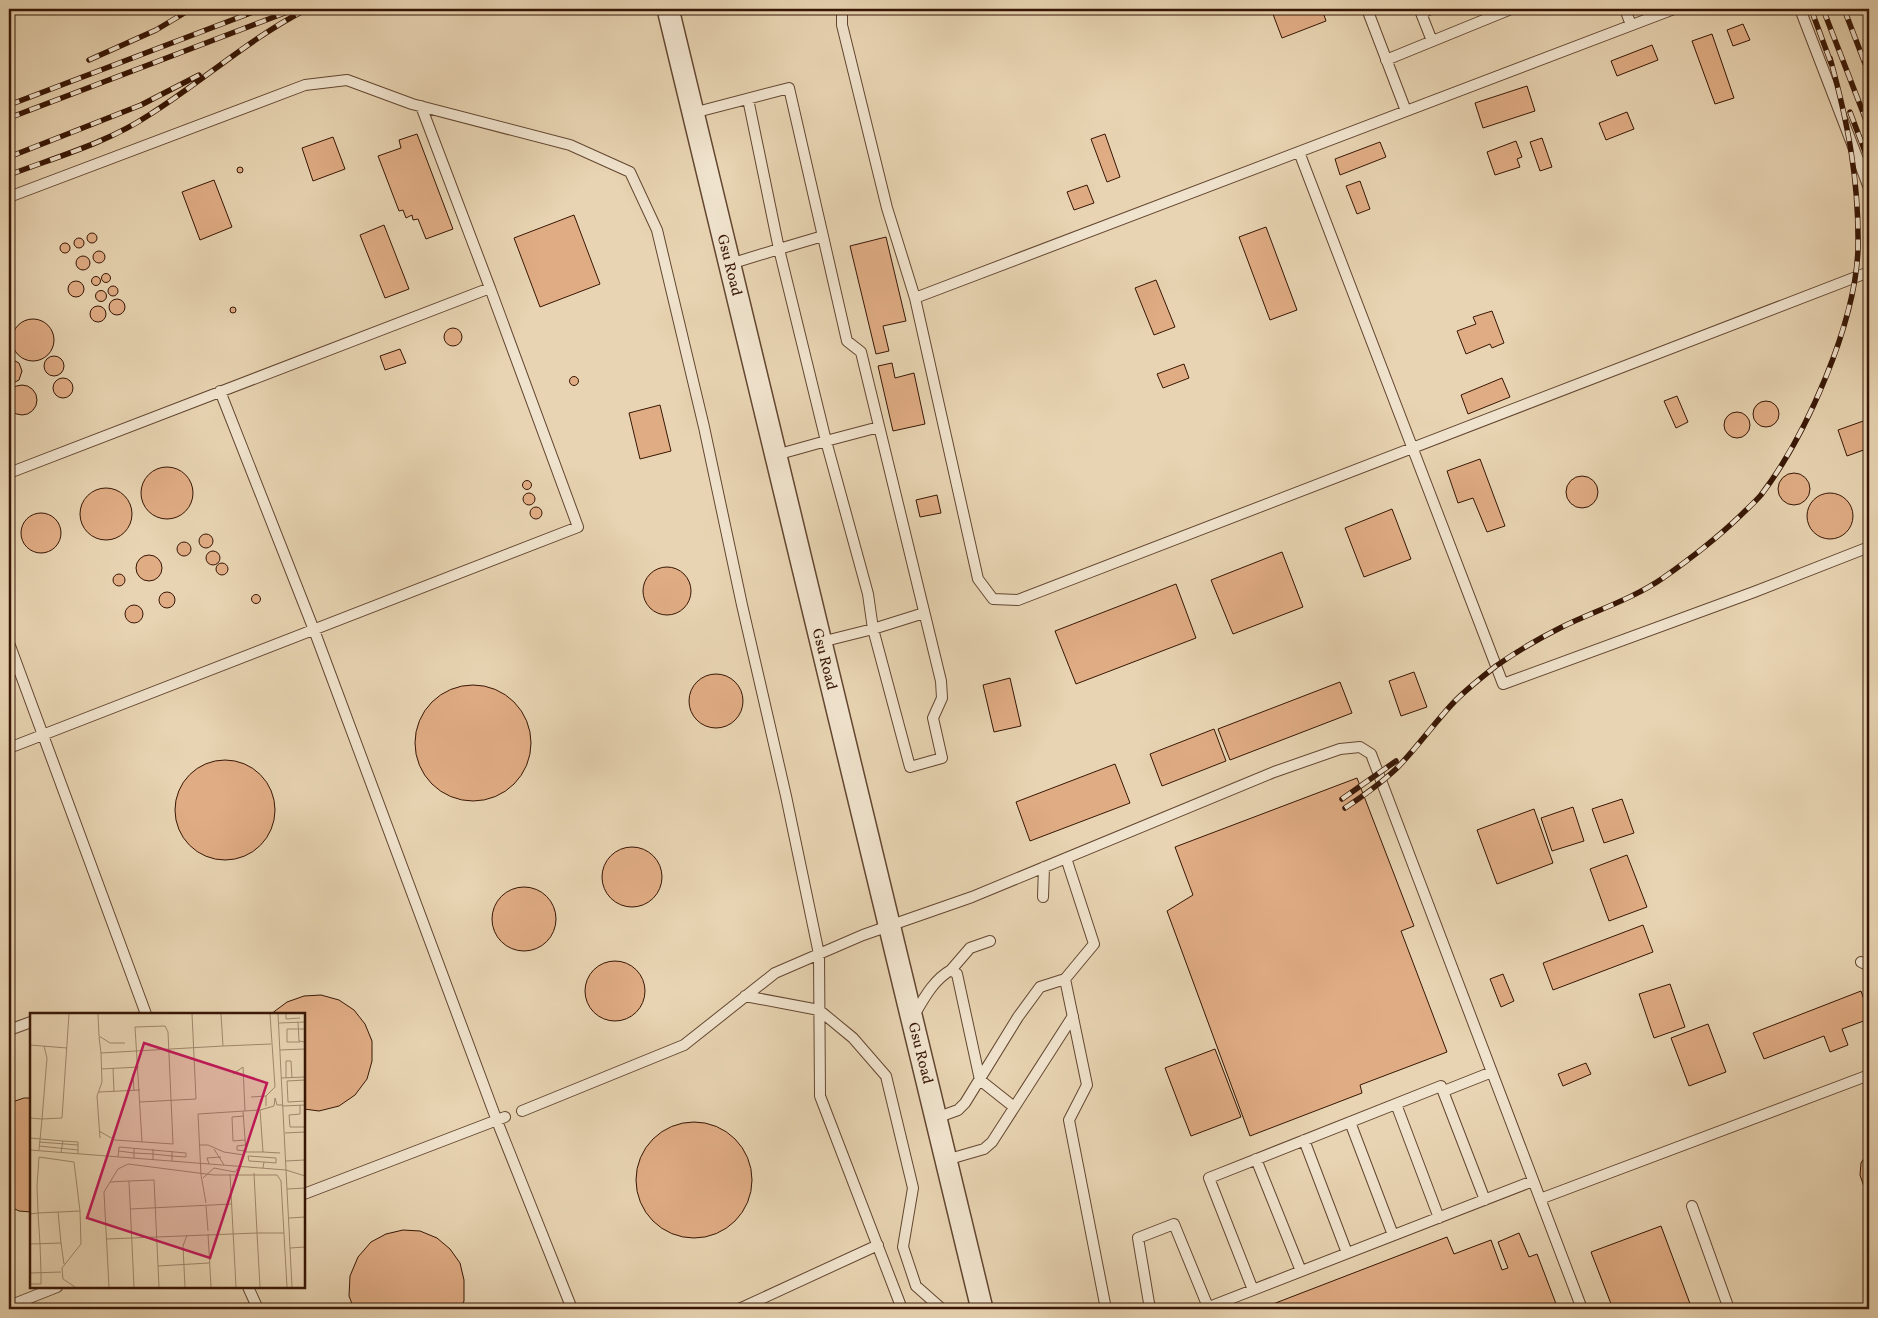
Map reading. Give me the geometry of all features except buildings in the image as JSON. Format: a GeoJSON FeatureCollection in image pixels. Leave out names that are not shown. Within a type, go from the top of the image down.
{"type":"FeatureCollection","features":[{"type":"Feature","properties":{"kind":"street","name":"Gsu Road"},"geometry":{"type":"LineString","coordinates":[[668,9],[982,1309]]}},
{"type":"Feature","properties":{"kind":"lane"},"geometry":{"type":"LineString","coordinates":[[842,9],[842,25],[886,208],[915,298],[978,579],[993,599],[1018,600],[1869,272]]}},
{"type":"Feature","properties":{"kind":"lane"},"geometry":{"type":"LineString","coordinates":[[1367,9],[1406,111]]}},
{"type":"Feature","properties":{"kind":"lane"},"geometry":{"type":"LineString","coordinates":[[1431,9],[1421,13],[1432,41]]}},
{"type":"Feature","properties":{"kind":"lane"},"geometry":{"type":"LineString","coordinates":[[1386,60],[1511,9]]}},
{"type":"Feature","properties":{"kind":"lane"},"geometry":{"type":"LineString","coordinates":[[1625,9],[1631,25]]}},
{"type":"Feature","properties":{"kind":"lane"},"geometry":{"type":"LineString","coordinates":[[915,298],[1674,9]]}},
{"type":"Feature","properties":{"kind":"lane"},"geometry":{"type":"LineString","coordinates":[[1800,9],[1869,188]]}},
{"type":"Feature","properties":{"kind":"lane"},"geometry":{"type":"LineString","coordinates":[[9,197],[305,85],[347,80],[421,106],[570,145],[630,172],[657,230],[704,426],[819,954],[820,1096],[902,1309]]}},
{"type":"Feature","properties":{"kind":"lane"},"geometry":{"type":"LineString","coordinates":[[693,114],[748,99],[789,88],[847,341],[861,352],[940,681],[942,698],[934,718],[942,758],[910,767],[873,629],[868,594],[826,441],[779,249],[748,99]]}},
{"type":"Feature","properties":{"kind":"lane"},"geometry":{"type":"LineString","coordinates":[[9,748],[578,527],[421,106]]}},
{"type":"Feature","properties":{"kind":"lane"},"geometry":{"type":"LineString","coordinates":[[1299,152],[1503,684],[1754,592],[1869,547]]}},
{"type":"Feature","properties":{"kind":"lane"},"geometry":{"type":"LineString","coordinates":[[730,264],[823,236]]}},
{"type":"Feature","properties":{"kind":"lane"},"geometry":{"type":"LineString","coordinates":[[9,473],[490,288]]}},
{"type":"Feature","properties":{"kind":"lane"},"geometry":{"type":"LineString","coordinates":[[220,391],[314,630],[572,1309]]}},
{"type":"Feature","properties":{"kind":"lane"},"geometry":{"type":"LineString","coordinates":[[776,455],[879,427]]}},
{"type":"Feature","properties":{"kind":"lane"},"geometry":{"type":"LineString","coordinates":[[821,642],[873,629],[924,613]]}},
{"type":"Feature","properties":{"kind":"lane"},"geometry":{"type":"LineString","coordinates":[[9,643],[146,1013]]}},
{"type":"Feature","properties":{"kind":"lane"},"geometry":{"type":"LineString","coordinates":[[522,1111],[684,1045],[775,973],[890,925],[972,897],[1274,772],[1340,749],[1360,747],[1371,754],[1582,1309]]}},
{"type":"Feature","properties":{"kind":"lane"},"geometry":{"type":"LineString","coordinates":[[936,1118],[958,1110],[965,1103],[1018,1018],[1040,988],[1065,979],[1094,944],[1066,858]]}},
{"type":"Feature","properties":{"kind":"lane"},"geometry":{"type":"LineString","coordinates":[[1043,897],[1044,867]]}},
{"type":"Feature","properties":{"kind":"lane"},"geometry":{"type":"LineString","coordinates":[[912,1018],[928,991],[942,974],[951,970],[970,948],[990,941]]}},
{"type":"Feature","properties":{"kind":"lane"},"geometry":{"type":"LineString","coordinates":[[951,970],[957,974],[980,1080],[1014,1107]]}},
{"type":"Feature","properties":{"kind":"lane"},"geometry":{"type":"LineString","coordinates":[[1065,979],[1086,1085],[1069,1120],[1106,1309]]}},
{"type":"Feature","properties":{"kind":"lane"},"geometry":{"type":"LineString","coordinates":[[745,996],[819,1010],[853,1038],[886,1076],[913,1188],[903,1247],[916,1286],[942,1309]]}},
{"type":"Feature","properties":{"kind":"lane"},"geometry":{"type":"LineString","coordinates":[[946,1160],[984,1150],[992,1142],[1073,1016]]}},
{"type":"Feature","properties":{"kind":"lane"},"geometry":{"type":"LineString","coordinates":[[9,1030],[30,1022]]}},
{"type":"Feature","properties":{"kind":"lane"},"geometry":{"type":"LineString","coordinates":[[1444,1091],[1492,1072]]}},
{"type":"Feature","properties":{"kind":"lane"},"geometry":{"type":"LineString","coordinates":[[1540,1199],[1869,1075]]}},
{"type":"Feature","properties":{"kind":"lane"},"geometry":{"type":"LineString","coordinates":[[1253,1290],[1209,1178],[1441,1086],[1485,1200]]}},
{"type":"Feature","properties":{"kind":"lane"},"geometry":{"type":"LineString","coordinates":[[1396,1104],[1439,1218]]}},
{"type":"Feature","properties":{"kind":"lane"},"geometry":{"type":"LineString","coordinates":[[305,1194],[501,1119]]}},
{"type":"Feature","properties":{"kind":"lane"},"geometry":{"type":"LineString","coordinates":[[1350,1122],[1393,1235]]}},
{"type":"Feature","properties":{"kind":"lane"},"geometry":{"type":"LineString","coordinates":[[1304,1140],[1347,1253]]}},
{"type":"Feature","properties":{"kind":"lane"},"geometry":{"type":"LineString","coordinates":[[1256,1159],[1301,1271]]}},
{"type":"Feature","properties":{"kind":"lane"},"geometry":{"type":"LineString","coordinates":[[1150,1309],[1138,1238],[1174,1224],[1206,1308],[1533,1181]]}},
{"type":"Feature","properties":{"kind":"lane"},"geometry":{"type":"LineString","coordinates":[[1692,1206],[1729,1309]]}},
{"type":"Feature","properties":{"kind":"lane"},"geometry":{"type":"LineString","coordinates":[[739,1309],[878,1245]]}},
{"type":"Feature","properties":{"kind":"lane"},"geometry":{"type":"LineString","coordinates":[[9,1306],[54,1288]]}},
{"type":"Feature","properties":{"kind":"lane"},"geometry":{"type":"LineString","coordinates":[[248,1288],[258,1309]]}},
{"type":"Feature","properties":{"kind":"railway"},"geometry":{"type":"LineString","coordinates":[[89,60],[156,30],[191,9]]}},
{"type":"Feature","properties":{"kind":"railway"},"geometry":{"type":"LineString","coordinates":[[9,105],[261,9]]}},
{"type":"Feature","properties":{"kind":"railway"},"geometry":{"type":"LineString","coordinates":[[9,118],[295,9]]}},
{"type":"Feature","properties":{"kind":"railway"},"geometry":{"type":"LineString","coordinates":[[9,175],[99,142],[133,125],[169,102],[246,46],[307,9]]}},
{"type":"Feature","properties":{"kind":"railway"},"geometry":{"type":"LineString","coordinates":[[1811,9],[1831,63]]}},
{"type":"Feature","properties":{"kind":"railway"},"geometry":{"type":"LineString","coordinates":[[1823,9],[1869,128]]}},
{"type":"Feature","properties":{"kind":"railway"},"geometry":{"type":"LineString","coordinates":[[1844,9],[1869,74]]}},
{"type":"Feature","properties":{"kind":"railway"},"geometry":{"type":"LineString","coordinates":[[1345,808],[1396,769],[1455,701],[1496,666],[1552,632],[1625,599],[1663,578],[1722,533],[1761,495],[1778,471],[1795,442],[1826,378],[1848,310],[1855,278],[1858,248],[1857,199],[1847,129],[1830,58]]}},
{"type":"Feature","properties":{"kind":"railway"},"geometry":{"type":"LineString","coordinates":[[9,157],[141,105],[199,75]]}},
{"type":"Feature","properties":{"kind":"railway"},"geometry":{"type":"LineString","coordinates":[[1850,112],[1869,162]]}},
{"type":"Feature","properties":{"kind":"railway"},"geometry":{"type":"LineString","coordinates":[[1342,799],[1396,761]]}}]}
